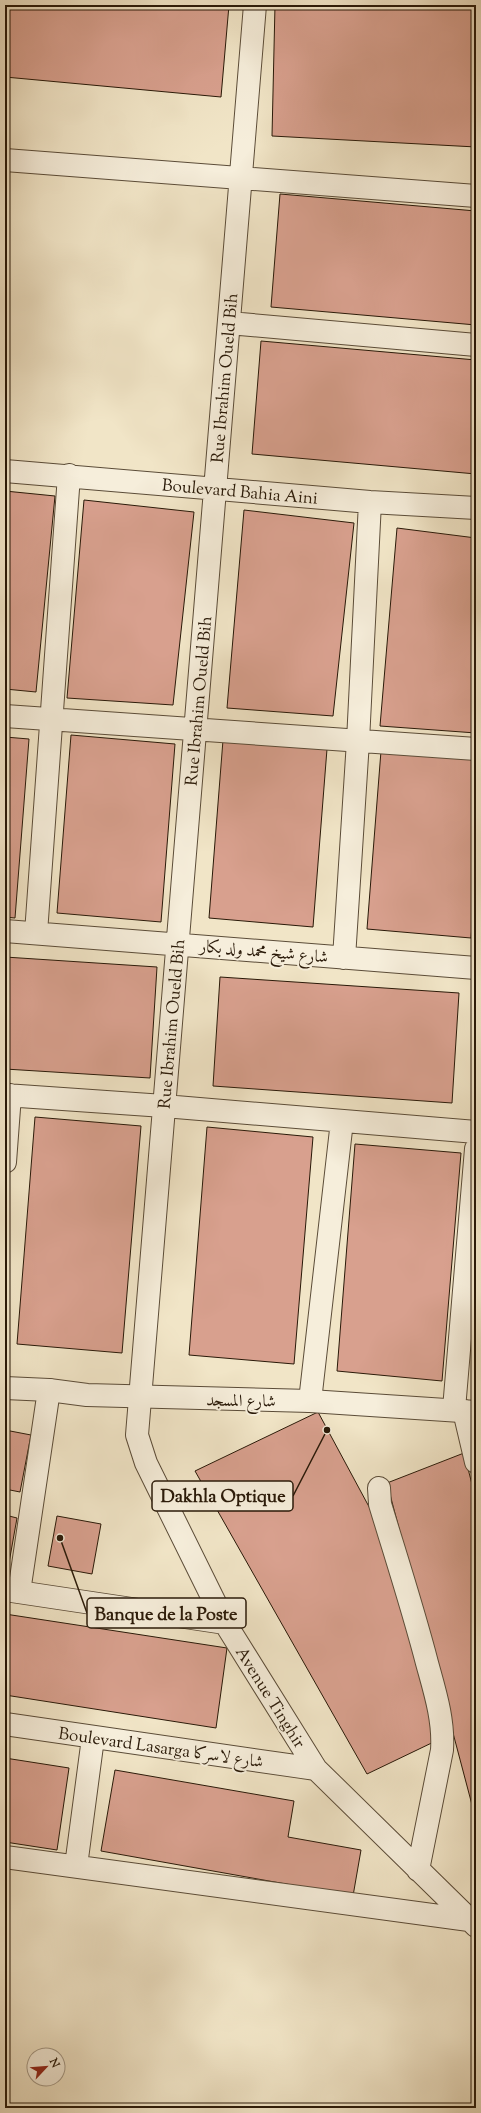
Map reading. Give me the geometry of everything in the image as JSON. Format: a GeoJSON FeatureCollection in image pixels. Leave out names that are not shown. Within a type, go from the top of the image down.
{"type":"FeatureCollection","features":[{"type":"Feature","properties":{"kind":"street","name":"Rue Ibrahim Oueld Bih"},"geometry":{"type":"LineString","coordinates":[[140,1398],[255,5]]}},
{"type":"Feature","properties":{"kind":"street"},"geometry":{"type":"LineString","coordinates":[[5,160],[476,196]]}},
{"type":"Feature","properties":{"kind":"street"},"geometry":{"type":"LineString","coordinates":[[229,322],[476,345]]}},
{"type":"Feature","properties":{"kind":"street","name":"Boulevard Bahia Aini"},"geometry":{"type":"LineString","coordinates":[[5,471],[370,502],[476,508]]}},
{"type":"Feature","properties":{"kind":"street"},"geometry":{"type":"LineString","coordinates":[[36,933],[69,476]]}},
{"type":"Feature","properties":{"kind":"street"},"geometry":{"type":"LineString","coordinates":[[344,958],[358,741],[370,502]]}},
{"type":"Feature","properties":{"kind":"street"},"geometry":{"type":"LineString","coordinates":[[5,716],[476,749]]}},
{"type":"Feature","properties":{"kind":"street","name":"شارع شيخ محمد ولد بكار"},"geometry":{"type":"LineString","coordinates":[[5,930],[476,968]]}},
{"type":"Feature","properties":{"kind":"street"},"geometry":{"type":"LineString","coordinates":[[5,1162],[8,1095],[164,1106],[476,1132]]}},
{"type":"Feature","properties":{"kind":"street"},"geometry":{"type":"LineString","coordinates":[[310,1401],[342,1121]]}},
{"type":"Feature","properties":{"kind":"street"},"geometry":{"type":"LineString","coordinates":[[476,1149],[465,1411],[476,1462]]}},
{"type":"Feature","properties":{"kind":"street","name":"شارع المسجد"},"geometry":{"type":"LineString","coordinates":[[5,1388],[49,1390],[87,1395],[140,1398],[310,1401],[465,1411]]}},
{"type":"Feature","properties":{"kind":"street"},"geometry":{"type":"LineString","coordinates":[[49,1390],[12,1591],[225,1623]]}},
{"type":"Feature","properties":{"kind":"street","name":"Avenue Tinghir"},"geometry":{"type":"LineString","coordinates":[[140,1398],[137,1435],[140,1448],[225,1623],[316,1769],[473,1923]]}},
{"type":"Feature","properties":{"kind":"street"},"geometry":{"type":"LineString","coordinates":[[379,1488],[380,1504],[415,1618],[440,1712],[443,1735],[442,1750],[418,1870]]}},
{"type":"Feature","properties":{"kind":"street","name":"Boulevard Lasarga شارع لاسركا"},"geometry":{"type":"LineString","coordinates":[[5,1724],[93,1738],[316,1769]]}},
{"type":"Feature","properties":{"kind":"street"},"geometry":{"type":"LineString","coordinates":[[76,1866],[93,1738]]}},
{"type":"Feature","properties":{"kind":"street"},"geometry":{"type":"LineString","coordinates":[[5,1857],[473,1923]]}},
{"type":"Feature","properties":{"kind":"building"},"geometry":{"type":"Polygon","coordinates":[[[5,5],[229,5],[221,97],[5,77],[5,5]]]}},
{"type":"Feature","properties":{"kind":"building"},"geometry":{"type":"Polygon","coordinates":[[[275,5],[476,5],[476,147],[272,136],[275,5]]]}},
{"type":"Feature","properties":{"kind":"building"},"geometry":{"type":"Polygon","coordinates":[[[280,194],[476,211],[476,325],[271,307],[280,194]]]}},
{"type":"Feature","properties":{"kind":"building"},"geometry":{"type":"Polygon","coordinates":[[[261,341],[476,360],[476,474],[252,454],[261,341]]]}},
{"type":"Feature","properties":{"kind":"building"},"geometry":{"type":"Polygon","coordinates":[[[5,491],[55,496],[36,692],[5,689],[5,491]]]}},
{"type":"Feature","properties":{"kind":"building"},"geometry":{"type":"Polygon","coordinates":[[[84,500],[194,512],[173,705],[67,698],[84,500]]]}},
{"type":"Feature","properties":{"kind":"building"},"geometry":{"type":"Polygon","coordinates":[[[244,510],[354,523],[333,716],[227,708],[244,510]]]}},
{"type":"Feature","properties":{"kind":"building"},"geometry":{"type":"Polygon","coordinates":[[[397,528],[476,538],[476,733],[380,726],[397,528]]]}},
{"type":"Feature","properties":{"kind":"building"},"geometry":{"type":"Polygon","coordinates":[[[71,735],[175,744],[161,922],[57,913],[71,735]]]}},
{"type":"Feature","properties":{"kind":"building"},"geometry":{"type":"Polygon","coordinates":[[[5,737],[29,739],[15,918],[5,917],[5,737]]]}},
{"type":"Feature","properties":{"kind":"building"},"geometry":{"type":"Polygon","coordinates":[[[223,740],[327,749],[313,927],[209,918],[223,740]]]}},
{"type":"Feature","properties":{"kind":"building"},"geometry":{"type":"Polygon","coordinates":[[[381,751],[476,759],[476,874],[471,938],[367,929],[381,751]]]}},
{"type":"Feature","properties":{"kind":"building"},"geometry":{"type":"Polygon","coordinates":[[[5,957],[157,967],[150,1078],[5,1069],[5,957]]]}},
{"type":"Feature","properties":{"kind":"building"},"geometry":{"type":"Polygon","coordinates":[[[220,977],[459,993],[452,1103],[213,1086],[220,977]]]}},
{"type":"Feature","properties":{"kind":"building"},"geometry":{"type":"Polygon","coordinates":[[[35,1117],[141,1126],[122,1353],[17,1344],[35,1117]]]}},
{"type":"Feature","properties":{"kind":"building"},"geometry":{"type":"Polygon","coordinates":[[[207,1127],[313,1137],[294,1364],[189,1355],[207,1127]]]}},
{"type":"Feature","properties":{"kind":"building"},"geometry":{"type":"Polygon","coordinates":[[[355,1144],[461,1153],[442,1381],[337,1371],[355,1144]]]}},
{"type":"Feature","properties":{"kind":"building"},"geometry":{"type":"Polygon","coordinates":[[[318,1412],[395,1555],[442,1738],[367,1774],[195,1471],[318,1412]]]}},
{"type":"Feature","properties":{"kind":"building"},"geometry":{"type":"Polygon","coordinates":[[[5,1430],[31,1435],[20,1492],[5,1489],[5,1430]]]}},
{"type":"Feature","properties":{"kind":"building"},"geometry":{"type":"Polygon","coordinates":[[[464,1453],[476,1500],[476,1820],[387,1483],[464,1453]]]}},
{"type":"Feature","properties":{"kind":"building"},"geometry":{"type":"Polygon","coordinates":[[[5,1515],[17,1518],[7,1574],[5,1573],[5,1515]]]}},
{"type":"Feature","properties":{"kind":"building"},"geometry":{"type":"Polygon","coordinates":[[[57,1516],[101,1524],[92,1574],[48,1566],[57,1516]]]}},
{"type":"Feature","properties":{"kind":"building"},"geometry":{"type":"Polygon","coordinates":[[[5,1614],[227,1648],[216,1728],[5,1695],[5,1614]]]}},
{"type":"Feature","properties":{"kind":"building"},"geometry":{"type":"Polygon","coordinates":[[[5,1758],[69,1768],[57,1850],[5,1842],[5,1758]]]}},
{"type":"Feature","properties":{"kind":"building"},"geometry":{"type":"Polygon","coordinates":[[[115,1770],[294,1801],[288,1837],[361,1850],[353,1896],[101,1851],[115,1770]]]}},
{"type":"Feature","properties":{"kind":"place","name":"Dakhla Optique"},"geometry":{"type":"Point","coordinates":[327,1430]}},
{"type":"Feature","properties":{"kind":"place","name":"Banque de la Poste"},"geometry":{"type":"Point","coordinates":[60,1538]}}]}
